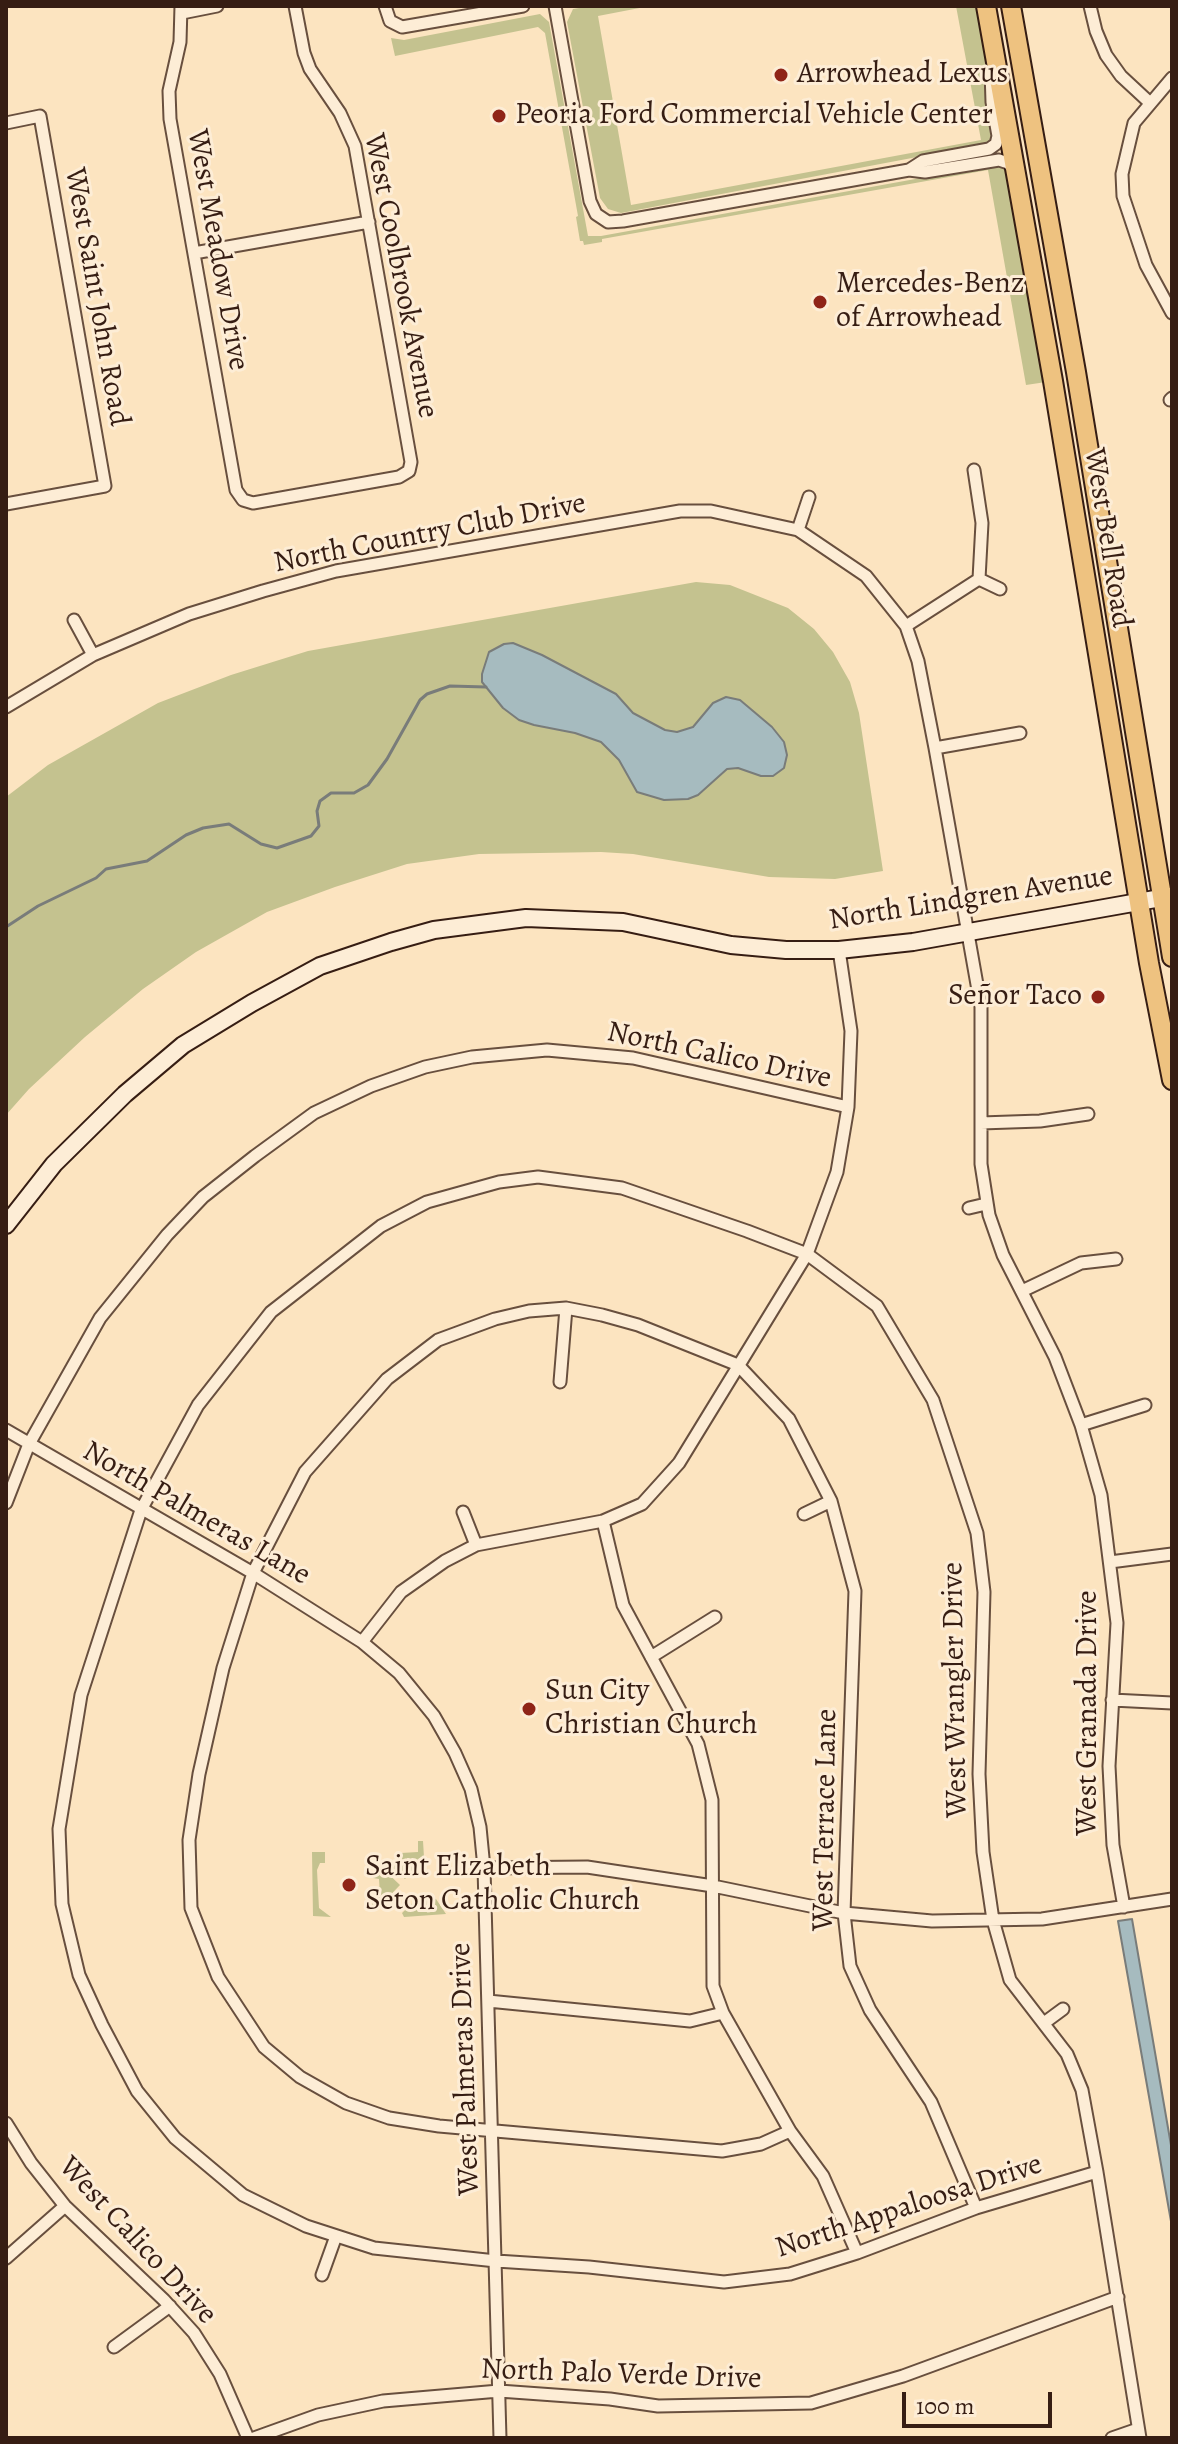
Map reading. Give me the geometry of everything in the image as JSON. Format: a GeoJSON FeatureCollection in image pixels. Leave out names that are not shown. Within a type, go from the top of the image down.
{"type":"FeatureCollection","features":[{"type":"Feature","properties":{"kind":"main road","name":"West Bell Road"},"geometry":{"type":"LineString","coordinates":[[986,6],[1056,396],[1138,901],[1172,1080]]}},
{"type":"Feature","properties":{"kind":"main road","name":"West Bell Road"},"geometry":{"type":"LineString","coordinates":[[1011,6],[1167,896],[1172,957]]}},
{"type":"Feature","properties":{"kind":"main road"},"geometry":{"type":"LineString","coordinates":[[1012,149],[1026,161],[1040,226],[1056,263]]}},
{"type":"Feature","properties":{"kind":"street"},"geometry":{"type":"LineString","coordinates":[[181,9],[217,6]]}},
{"type":"Feature","properties":{"kind":"street","name":"West Coolbrook Avenue"},"geometry":{"type":"LineString","coordinates":[[243,500],[253,503],[399,477],[409,471],[411,457],[351,135],[310,69],[295,6]]}},
{"type":"Feature","properties":{"kind":"street"},"geometry":{"type":"LineString","coordinates":[[385,6],[393,24],[407,26],[523,6]]}},
{"type":"Feature","properties":{"kind":"street"},"geometry":{"type":"LineString","coordinates":[[555,6],[590,201],[596,214],[608,222],[909,170],[925,172],[999,160],[1008,163],[1016,174]]}},
{"type":"Feature","properties":{"kind":"street"},"geometry":{"type":"LineString","coordinates":[[1090,6],[1106,55],[1121,76],[1149,102]]}},
{"type":"Feature","properties":{"kind":"street","name":"West Meadow Drive"},"geometry":{"type":"LineString","coordinates":[[181,9],[180,42],[169,109],[236,490],[243,500]]}},
{"type":"Feature","properties":{"kind":"street"},"geometry":{"type":"LineString","coordinates":[[989,149],[996,144],[998,136],[991,89],[994,47]]}},
{"type":"Feature","properties":{"kind":"street"},"geometry":{"type":"LineString","coordinates":[[1172,78],[1134,123],[1122,174],[1123,196],[1146,265],[1172,313]]}},
{"type":"Feature","properties":{"kind":"street","name":"West Saint John Road"},"geometry":{"type":"LineString","coordinates":[[6,123],[40,116],[105,486],[6,504]]}},
{"type":"Feature","properties":{"kind":"street"},"geometry":{"type":"LineString","coordinates":[[909,170],[923,161],[989,149],[1012,149]]}},
{"type":"Feature","properties":{"kind":"street"},"geometry":{"type":"LineString","coordinates":[[194,253],[369,222]]}},
{"type":"Feature","properties":{"kind":"street"},"geometry":{"type":"LineString","coordinates":[[974,470],[982,523],[979,579]]}},
{"type":"Feature","properties":{"kind":"street"},"geometry":{"type":"LineString","coordinates":[[798,530],[809,497]]}},
{"type":"Feature","properties":{"kind":"street","name":"North Country Club Drive"},"geometry":{"type":"LineString","coordinates":[[6,707],[93,655],[189,614],[336,571],[680,511],[711,511],[744,516],[798,530],[866,576],[906,626]]}},
{"type":"Feature","properties":{"kind":"street"},"geometry":{"type":"LineString","coordinates":[[979,579],[1000,589]]}},
{"type":"Feature","properties":{"kind":"street"},"geometry":{"type":"LineString","coordinates":[[906,626],[979,579]]}},
{"type":"Feature","properties":{"kind":"street"},"geometry":{"type":"LineString","coordinates":[[74,620],[93,655]]}},
{"type":"Feature","properties":{"kind":"street","name":"West Granada Drive"},"geometry":{"type":"LineString","coordinates":[[906,626],[918,661],[981,1007],[981,1164],[986,1204],[995,1236],[1055,1357],[1081,1425],[1101,1495],[1117,1623],[1109,1766],[1113,1845],[1124,1907]]}},
{"type":"Feature","properties":{"kind":"street"},"geometry":{"type":"LineString","coordinates":[[935,748],[1020,733]]}},
{"type":"Feature","properties":{"kind":"street","name":"North Lindgren Avenue"},"geometry":{"type":"LineString","coordinates":[[6,1225],[54,1164],[125,1094],[183,1045],[320,966],[391,942],[434,930],[526,918],[623,922],[731,945],[786,950],[839,950],[894,945],[1167,896]]}},
{"type":"Feature","properties":{"kind":"street"},"geometry":{"type":"LineString","coordinates":[[362,1642],[401,1592],[445,1561],[476,1545],[603,1521],[642,1504],[679,1463],[807,1254],[837,1172],[848,1107],[851,1031],[839,950]]}},
{"type":"Feature","properties":{"kind":"street","name":"North Calico Drive"},"geometry":{"type":"LineString","coordinates":[[29,1444],[100,1318],[167,1235],[203,1197],[314,1113],[371,1086],[425,1067],[472,1057],[547,1050],[633,1058],[848,1107]]}},
{"type":"Feature","properties":{"kind":"street"},"geometry":{"type":"LineString","coordinates":[[981,1123],[1040,1121],[1088,1114]]}},
{"type":"Feature","properties":{"kind":"street","name":"West Wrangler Drive"},"geometry":{"type":"LineString","coordinates":[[141,1510],[198,1405],[271,1312],[381,1226],[427,1202],[499,1182],[538,1177],[589,1183],[622,1188],[686,1208],[807,1254],[877,1306],[933,1400],[977,1533],[984,1592],[979,1774],[983,1852],[993,1920],[1010,1980],[1067,2054],[1082,2090],[1139,2434]]}},
{"type":"Feature","properties":{"kind":"street"},"geometry":{"type":"LineString","coordinates":[[969,1208],[986,1204]]}},
{"type":"Feature","properties":{"kind":"street"},"geometry":{"type":"LineString","coordinates":[[1022,1291],[1081,1263],[1116,1259]]}},
{"type":"Feature","properties":{"kind":"street"},"geometry":{"type":"LineString","coordinates":[[738,1365],[638,1325],[566,1308],[529,1311],[495,1319],[438,1340],[387,1379],[305,1472],[253,1573],[223,1668],[199,1774],[189,1840],[191,1908],[218,1977],[264,2047],[300,2077],[346,2103],[389,2118],[491,2131],[722,2151],[761,2144],[790,2131]]}},
{"type":"Feature","properties":{"kind":"street"},"geometry":{"type":"LineString","coordinates":[[560,1382],[566,1308]]}},
{"type":"Feature","properties":{"kind":"street","name":"West Terrace Lane"},"geometry":{"type":"LineString","coordinates":[[738,1365],[789,1419],[831,1501],[855,1591],[844,1913],[850,1966],[870,2010],[931,2102],[976,2208]]}},
{"type":"Feature","properties":{"kind":"street"},"geometry":{"type":"LineString","coordinates":[[1081,1425],[1145,1405]]}},
{"type":"Feature","properties":{"kind":"street","name":"North Palmeras Lane"},"geometry":{"type":"LineString","coordinates":[[6,1430],[253,1573],[362,1642]]}},
{"type":"Feature","properties":{"kind":"street"},"geometry":{"type":"LineString","coordinates":[[6,1503],[29,1444]]}},
{"type":"Feature","properties":{"kind":"street"},"geometry":{"type":"LineString","coordinates":[[804,1514],[831,1501]]}},
{"type":"Feature","properties":{"kind":"street","name":"North Appaloosa Drive"},"geometry":{"type":"LineString","coordinates":[[141,1510],[81,1695],[61,1817],[62,1904],[79,1975],[137,2091],[175,2138],[243,2195],[306,2226],[374,2248],[724,2282],[790,2274],[857,2253],[976,2208],[1097,2172]]}},
{"type":"Feature","properties":{"kind":"street"},"geometry":{"type":"LineString","coordinates":[[463,1512],[476,1545]]}},
{"type":"Feature","properties":{"kind":"street"},"geometry":{"type":"LineString","coordinates":[[603,1521],[623,1605],[698,1744],[712,1800],[713,1986],[723,2013],[790,2131],[823,2176],[857,2253]]}},
{"type":"Feature","properties":{"kind":"street"},"geometry":{"type":"LineString","coordinates":[[1110,1562],[1172,1554]]}},
{"type":"Feature","properties":{"kind":"street"},"geometry":{"type":"LineString","coordinates":[[651,1657],[715,1617]]}},
{"type":"Feature","properties":{"kind":"street","name":"West Palmeras Drive"},"geometry":{"type":"LineString","coordinates":[[362,1642],[399,1673],[434,1716],[471,1789],[480,1827],[484,1868],[500,2438]]}},
{"type":"Feature","properties":{"kind":"street"},"geometry":{"type":"LineString","coordinates":[[1112,1700],[1172,1703]]}},
{"type":"Feature","properties":{"kind":"street"},"geometry":{"type":"LineString","coordinates":[[484,1868],[587,1867],[713,1886],[844,1913],[932,1921],[1042,1919],[1172,1899]]}},
{"type":"Feature","properties":{"kind":"street"},"geometry":{"type":"LineString","coordinates":[[488,2001],[690,2021],[723,2013]]}},
{"type":"Feature","properties":{"kind":"street"},"geometry":{"type":"LineString","coordinates":[[1044,2023],[1063,2009]]}},
{"type":"Feature","properties":{"kind":"street","name":"West Calico Drive"},"geometry":{"type":"LineString","coordinates":[[6,2123],[31,2163],[65,2206],[170,2306],[194,2333],[214,2363],[251,2438]]}},
{"type":"Feature","properties":{"kind":"street"},"geometry":{"type":"LineString","coordinates":[[6,2258],[65,2206]]}},
{"type":"Feature","properties":{"kind":"street"},"geometry":{"type":"LineString","coordinates":[[322,2275],[336,2236]]}},
{"type":"Feature","properties":{"kind":"street","name":"North Palo Verde Drive"},"geometry":{"type":"LineString","coordinates":[[251,2438],[318,2415],[383,2401],[499,2391],[610,2399],[658,2406],[811,2403],[903,2376],[1118,2297]]}},
{"type":"Feature","properties":{"kind":"street"},"geometry":{"type":"LineString","coordinates":[[114,2347],[170,2306]]}},
{"type":"Feature","properties":{"kind":"street"},"geometry":{"type":"LineString","coordinates":[[1112,2438],[1139,2434]]}},
{"type":"Feature","properties":{"kind":"shaded area"},"geometry":{"type":"Polygon","coordinates":[[[650,6],[598,16],[631,205],[981,140],[956,6],[978,6],[987,51],[988,98],[995,136],[991,143],[621,213],[608,209],[600,198],[567,22],[573,9],[650,6]]]}},
{"type":"Feature","properties":{"kind":"shaded area"},"geometry":{"type":"Polygon","coordinates":[[[540,14],[549,22],[588,236],[998,164],[1007,170],[1046,382],[1026,385],[988,170],[602,239],[602,242],[584,245],[580,241],[545,33],[538,27],[395,56],[391,38],[404,40],[540,14]]]}},
{"type":"Feature","properties":{"kind":"shaded area"},"geometry":{"type":"Polygon","coordinates":[[[696,582],[730,585],[788,608],[814,629],[833,652],[850,682],[859,713],[883,871],[835,879],[769,877],[633,854],[601,852],[479,854],[407,864],[267,912],[196,952],[143,989],[85,1037],[6,1115],[6,797],[48,765],[158,703],[231,675],[308,651],[696,582]]]}},
{"type":"Feature","properties":{"kind":"shaded area"},"geometry":{"type":"Polygon","coordinates":[[[513,643],[616,694],[633,713],[665,730],[677,732],[693,727],[713,703],[726,697],[740,700],[772,727],[784,742],[787,755],[784,768],[773,776],[761,776],[738,768],[727,769],[698,795],[688,799],[664,800],[637,792],[619,760],[601,742],[519,720],[503,708],[482,682],[482,674],[489,652],[513,643]]]}},
{"type":"Feature","properties":{"kind":"shaded area"},"geometry":{"type":"Polygon","coordinates":[[[418,1841],[423,1841],[425,1873],[410,1873],[405,1879],[391,1866],[401,1853],[418,1852],[418,1841]]]}},
{"type":"Feature","properties":{"kind":"shaded area"},"geometry":{"type":"Polygon","coordinates":[[[312,1852],[325,1852],[325,1863],[320,1863],[317,1870],[319,1908],[331,1917],[313,1916],[312,1852]]]}},
{"type":"Feature","properties":{"kind":"shaded area"},"geometry":{"type":"Polygon","coordinates":[[[381,1867],[400,1885],[376,1910],[372,1909],[372,1897],[380,1895],[379,1879],[373,1876],[381,1867]]]}},
{"type":"Feature","properties":{"kind":"shaded area"},"geometry":{"type":"Polygon","coordinates":[[[422,1894],[436,1899],[446,1914],[404,1917],[402,1913],[422,1894]]]}},
{"type":"Feature","properties":{"kind":"shaded area"},"geometry":{"type":"Polygon","coordinates":[[[1132,1919],[1172,2151],[1172,2227],[1118,1921],[1132,1919]]]}},
{"type":"Feature","properties":{"kind":"waterway"},"geometry":{"type":"LineString","coordinates":[[6,927],[38,906],[96,878],[106,869],[147,861],[186,835],[203,828],[229,824],[261,844],[277,848],[311,836],[319,826],[317,811],[320,801],[331,793],[354,793],[368,785],[387,759],[420,700],[427,694],[450,686],[486,687]]}},
{"type":"Feature","properties":{"kind":"place","name":"Arrowhead Lexus"},"geometry":{"type":"Point","coordinates":[781,75]}},
{"type":"Feature","properties":{"kind":"place","name":"Peoria Ford Commercial Vehicle Center"},"geometry":{"type":"Point","coordinates":[499,116]}},
{"type":"Feature","properties":{"kind":"place","name":"Mercedes-Benz of Arrowhead"},"geometry":{"type":"Point","coordinates":[820,302]}},
{"type":"Feature","properties":{"kind":"place","name":"Señor Taco"},"geometry":{"type":"Point","coordinates":[1098,997]}},
{"type":"Feature","properties":{"kind":"place","name":"Sun City Christian Church"},"geometry":{"type":"Point","coordinates":[529,1709]}},
{"type":"Feature","properties":{"kind":"place","name":"Saint Elizabeth Seton Catholic Church"},"geometry":{"type":"Point","coordinates":[349,1885]}}]}
